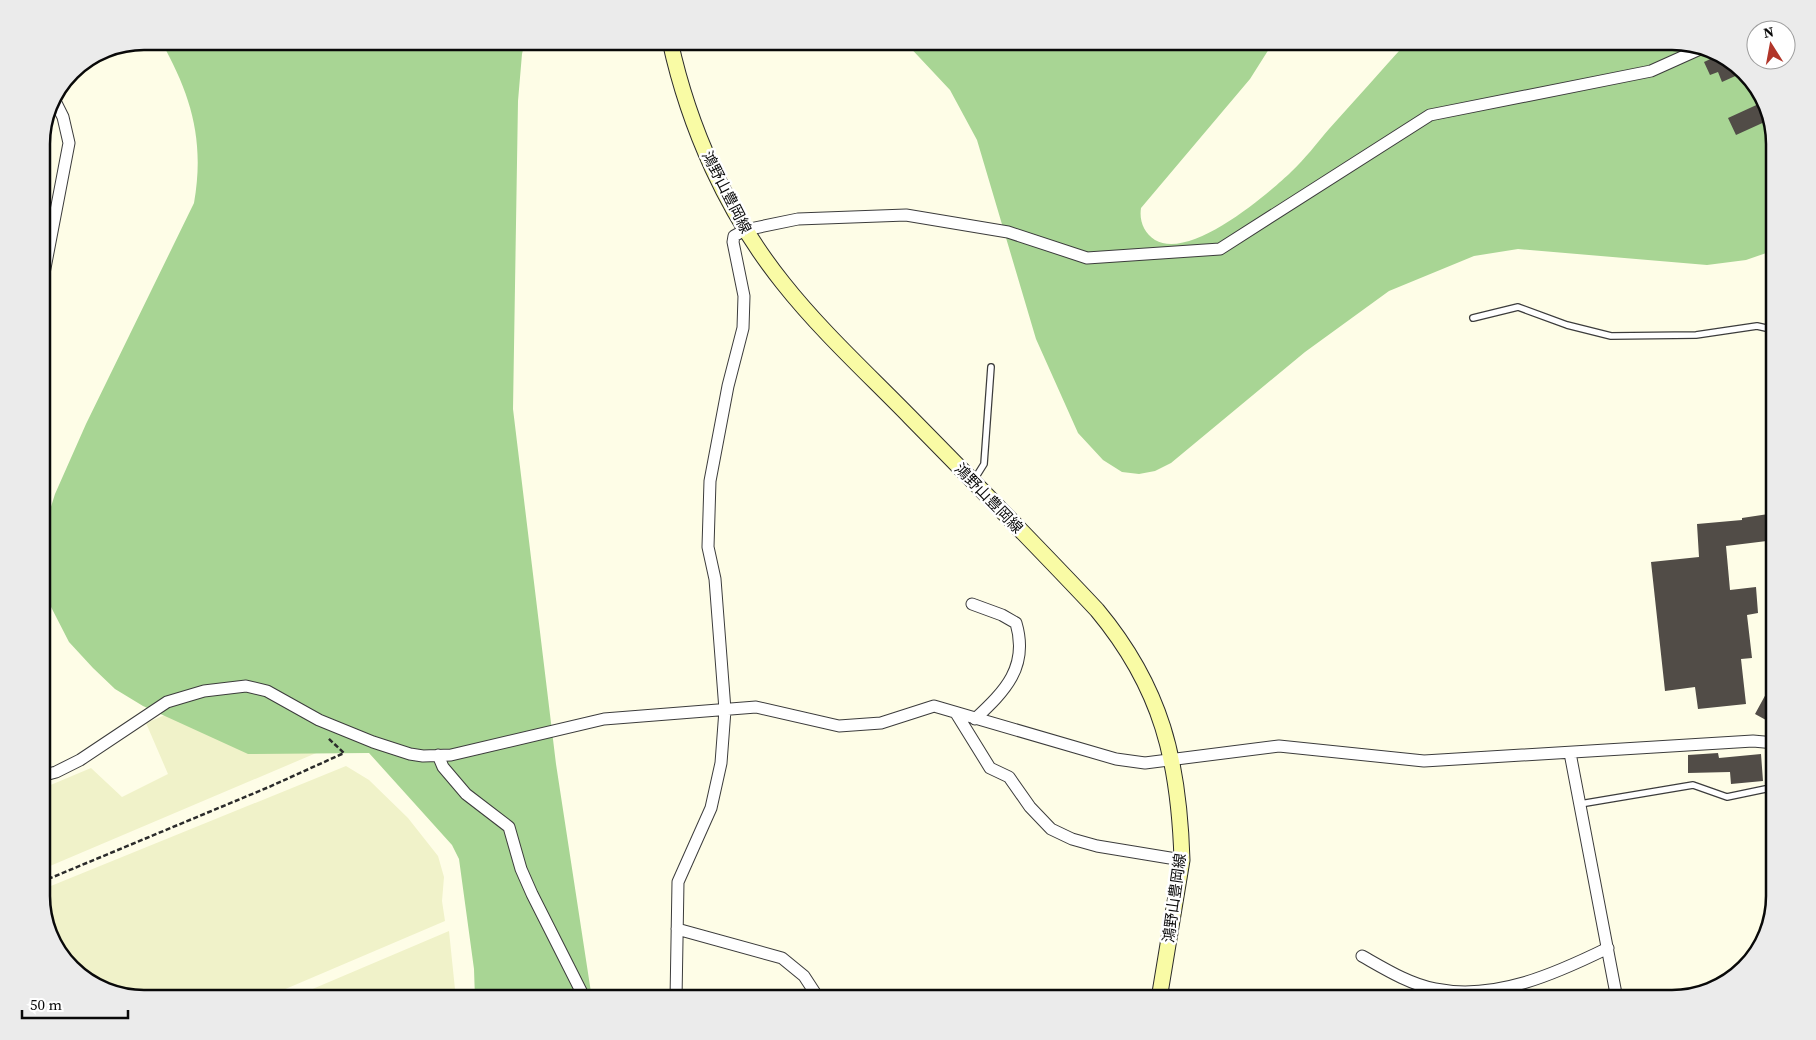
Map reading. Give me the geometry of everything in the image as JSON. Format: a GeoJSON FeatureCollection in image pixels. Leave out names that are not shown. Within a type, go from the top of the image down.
{"type":"FeatureCollection","features":[{"type":"Feature","properties":{"kind":"main road","name":"鴻野山豊岡線"},"geometry":{"type":"LineString","coordinates":[[672,50],[682,87],[709,159],[746,230],[783,283],[825,330],[1097,610],[1115,633],[1145,680],[1161,719],[1173,760],[1179,799],[1182,860],[1160,990]]}},
{"type":"Feature","properties":{"kind":"street"},"geometry":{"type":"LineString","coordinates":[[676,990],[678,882],[711,808],[721,764],[725,710],[715,579],[708,547],[710,481],[728,386],[743,328],[744,296],[733,242],[734,236],[746,230],[798,219],[906,215],[1008,232],[1087,258],[1220,249],[1430,115],[1651,71],[1692,52]]}},
{"type":"Feature","properties":{"kind":"street"},"geometry":{"type":"LineString","coordinates":[[50,248],[70,144],[63,117],[58,107]]}},
{"type":"Feature","properties":{"kind":"street"},"geometry":{"type":"LineString","coordinates":[[972,604],[1002,615],[1016,623],[1020,637],[1021,653],[1003,692],[975,719]]}},
{"type":"Feature","properties":{"kind":"street"},"geometry":{"type":"LineString","coordinates":[[50,774],[80,760],[167,702],[204,691],[246,686],[267,691],[319,720],[410,754],[438,755],[495,745],[604,719],[756,707],[839,726],[881,723],[934,706],[1116,759],[1145,763],[1279,746],[1424,762],[1766,743]]}},
{"type":"Feature","properties":{"kind":"street"},"geometry":{"type":"LineString","coordinates":[[956,713],[990,768],[1009,777],[1030,807],[1051,829],[1072,839],[1098,846],[1182,860]]}},
{"type":"Feature","properties":{"kind":"street"},"geometry":{"type":"LineString","coordinates":[[1570,753],[1615,990]]}},
{"type":"Feature","properties":{"kind":"street"},"geometry":{"type":"LineString","coordinates":[[438,755],[443,767],[466,794],[509,827],[524,878],[580,990]]}},
{"type":"Feature","properties":{"kind":"street"},"geometry":{"type":"LineString","coordinates":[[678,928],[782,958],[804,976],[813,990]]}},
{"type":"Feature","properties":{"kind":"street"},"geometry":{"type":"LineString","coordinates":[[1490,990],[1563,970],[1608,948]]}},
{"type":"Feature","properties":{"kind":"street"},"geometry":{"type":"LineString","coordinates":[[1362,956],[1401,978],[1434,989],[1443,990]]}},
{"type":"Feature","properties":{"kind":"lane"},"geometry":{"type":"LineString","coordinates":[[1473,318],[1518,306],[1567,325],[1611,336],[1696,335],[1757,326],[1766,328]]}},
{"type":"Feature","properties":{"kind":"lane"},"geometry":{"type":"LineString","coordinates":[[973,482],[984,464],[991,367]]}},
{"type":"Feature","properties":{"kind":"lane"},"geometry":{"type":"LineString","coordinates":[[1580,804],[1693,785],[1727,797],[1766,789]]}},
{"type":"Feature","properties":{"kind":"path"},"geometry":{"type":"LineString","coordinates":[[50,879],[269,788],[344,753],[319,729],[319,720]]}},
{"type":"Feature","properties":{"kind":"green space"},"geometry":{"type":"Polygon","coordinates":[[[166,50],[523,50],[518,101],[513,409],[556,764],[591,990],[475,990],[474,969],[459,859],[452,845],[369,753],[248,754],[143,706],[115,689],[69,642],[50,605],[50,510],[55,494],[86,424],[194,203],[198,159],[193,119],[188,99],[166,50]]]}},
{"type":"Feature","properties":{"kind":"green space"},"geometry":{"type":"Polygon","coordinates":[[[912,50],[1268,50],[1250,79],[1141,208],[1142,222],[1148,234],[1155,240],[1170,244],[1188,241],[1207,234],[1247,209],[1265,195],[1301,162],[1400,50],[1672,50],[1696,53],[1708,57],[1734,73],[1750,92],[1761,114],[1766,138],[1766,253],[1746,260],[1707,265],[1518,249],[1474,256],[1389,291],[1305,352],[1171,463],[1155,471],[1139,474],[1122,472],[1103,460],[1078,433],[1036,339],[977,140],[950,90],[912,50]]]}},
{"type":"Feature","properties":{"kind":"green space"},"geometry":{"type":"Polygon","coordinates":[[[227,689],[321,751],[50,866],[50,785],[91,768],[122,797],[168,774],[146,723],[227,689]]]}},
{"type":"Feature","properties":{"kind":"green space"},"geometry":{"type":"Polygon","coordinates":[[[346,766],[369,780],[408,818],[438,856],[444,877],[442,901],[445,921],[283,990],[132,989],[108,983],[87,971],[73,958],[60,938],[55,926],[50,902],[50,886],[346,766]]]}},
{"type":"Feature","properties":{"kind":"green space"},"geometry":{"type":"Polygon","coordinates":[[[449,931],[455,990],[310,990],[449,931]]]}},
{"type":"Feature","properties":{"kind":"building"},"geometry":{"type":"Polygon","coordinates":[[[1711,59],[1736,75],[1722,82],[1718,72],[1710,75],[1704,62],[1711,59]]]}},
{"type":"Feature","properties":{"kind":"building"},"geometry":{"type":"Polygon","coordinates":[[[1757,105],[1763,123],[1736,135],[1728,118],[1757,105]]]}},
{"type":"Feature","properties":{"kind":"building"},"geometry":{"type":"Polygon","coordinates":[[[1766,514],[1766,541],[1726,546],[1730,590],[1756,587],[1758,613],[1747,615],[1752,658],[1741,659],[1746,704],[1698,709],[1695,687],[1665,691],[1651,562],[1699,557],[1697,524],[1742,520],[1742,518],[1766,514]]]}},
{"type":"Feature","properties":{"kind":"building"},"geometry":{"type":"Polygon","coordinates":[[[1766,694],[1766,720],[1755,714],[1766,694]]]}},
{"type":"Feature","properties":{"kind":"building"},"geometry":{"type":"Polygon","coordinates":[[[1718,753],[1719,758],[1761,754],[1763,781],[1731,784],[1730,772],[1688,773],[1688,755],[1718,753]]]}}]}
